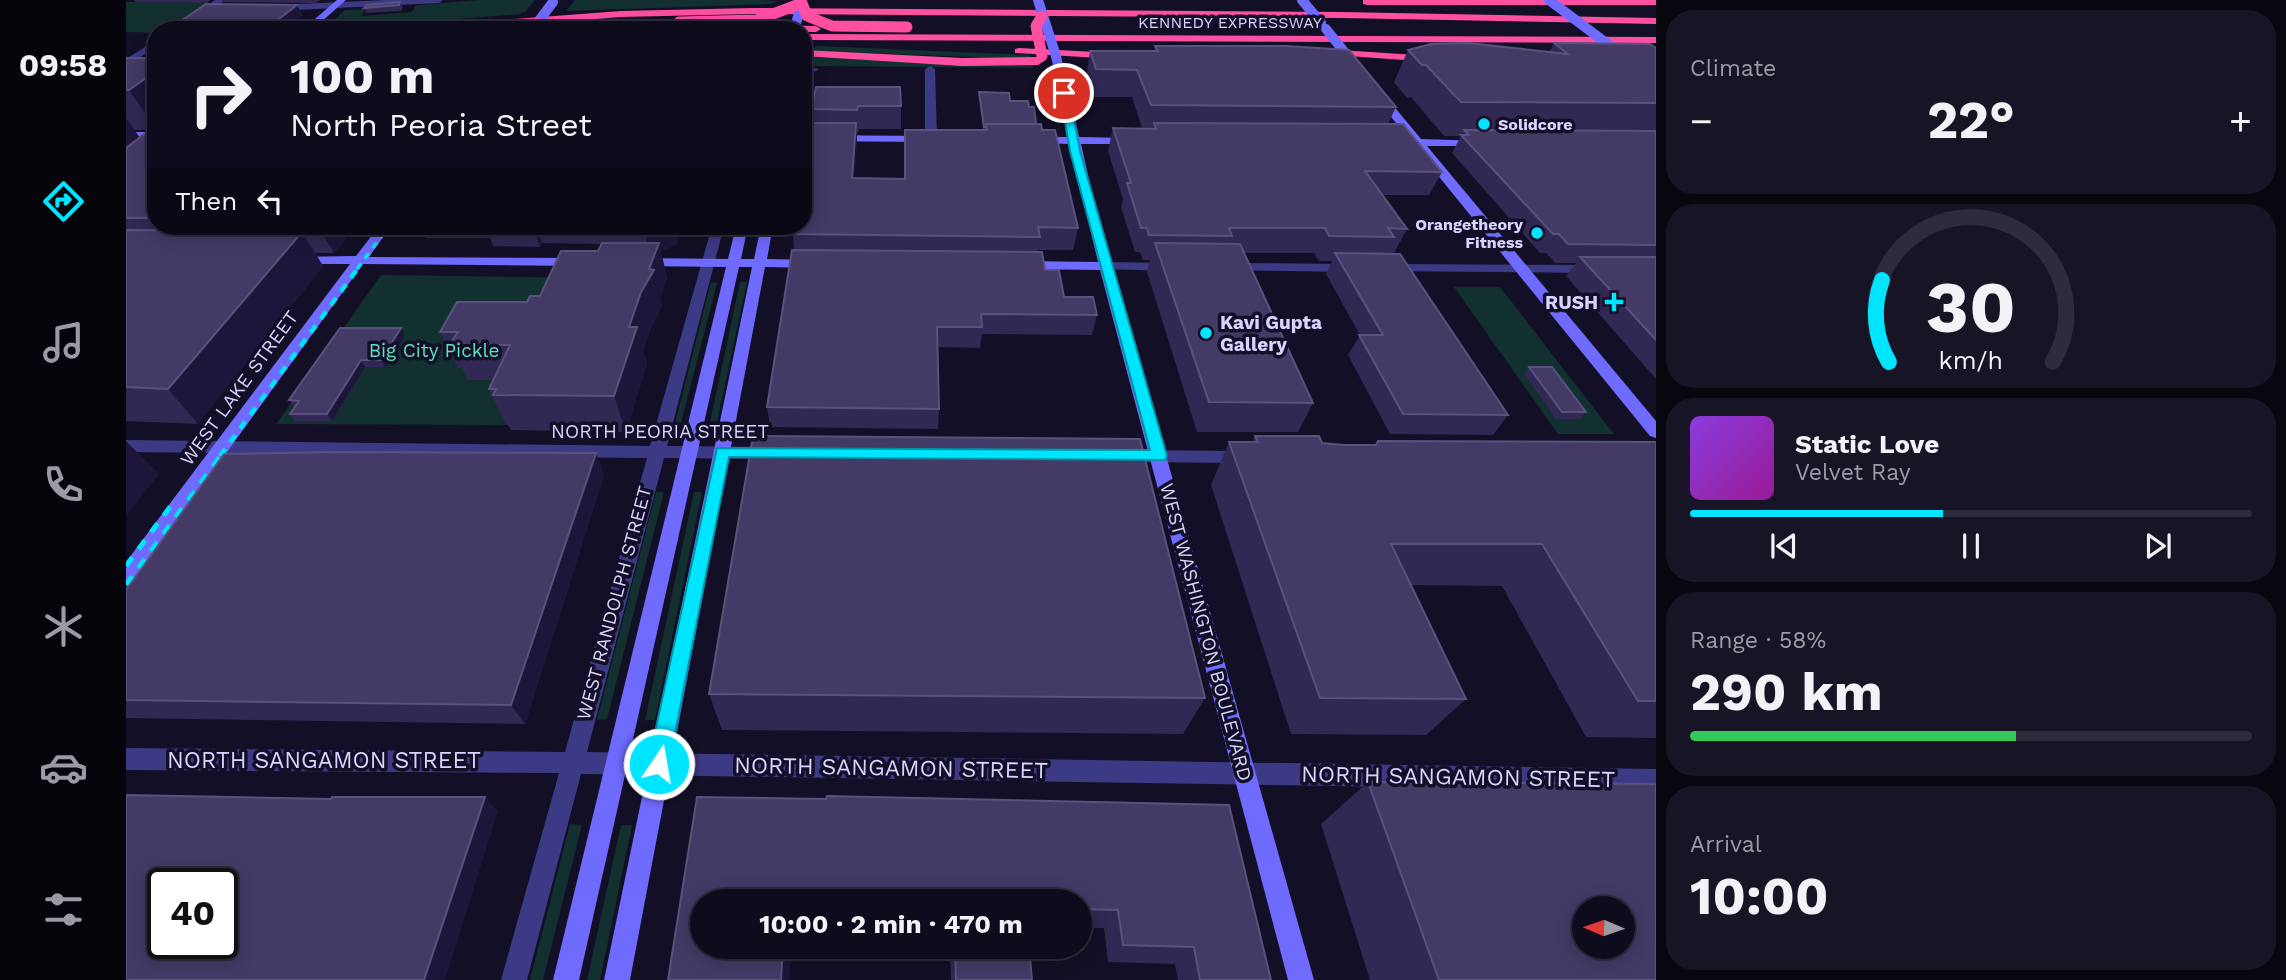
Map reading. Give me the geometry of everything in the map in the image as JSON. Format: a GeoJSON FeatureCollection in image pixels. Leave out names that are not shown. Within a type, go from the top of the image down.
{"type":"FeatureCollection","features":[{"type":"Feature","properties":{"kind":"highway"},"geometry":{"type":"LineString","coordinates":[[898,0],[1229,4]]}},
{"type":"Feature","properties":{"kind":"highway"},"geometry":{"type":"LineString","coordinates":[[748,21],[767,20],[785,13],[802,1],[807,16],[824,24],[1173,31],[1225,37]]}},
{"type":"Feature","properties":{"kind":"highway"},"geometry":{"type":"LineString","coordinates":[[1444,1],[1656,10]]}},
{"type":"Feature","properties":{"kind":"highway"},"geometry":{"type":"LineString","coordinates":[[812,53],[1034,63],[1042,56],[1036,26],[1039,15],[1080,7],[1317,2]]}},
{"type":"Feature","properties":{"kind":"highway"},"geometry":{"type":"LineString","coordinates":[[1352,2],[1656,2]]}},
{"type":"Feature","properties":{"kind":"highway"},"geometry":{"type":"LineString","coordinates":[[824,11],[843,17],[1208,23],[1325,30],[1440,30],[1656,39]]}},
{"type":"Feature","properties":{"kind":"highway","name":"KENNEDY EXPRESSWAY"},"geometry":{"type":"LineString","coordinates":[[528,21],[621,14],[824,11],[1656,22]]}},
{"type":"Feature","properties":{"kind":"highway"},"geometry":{"type":"LineString","coordinates":[[812,29],[941,37]]}},
{"type":"Feature","properties":{"kind":"highway"},"geometry":{"type":"LineString","coordinates":[[1325,30],[1391,46],[1656,53]]}},
{"type":"Feature","properties":{"kind":"highway","name":"KENNEDY EXPRESSWAY"},"geometry":{"type":"LineString","coordinates":[[812,37],[1225,37],[1325,30],[1656,39]]}},
{"type":"Feature","properties":{"kind":"highway"},"geometry":{"type":"LineString","coordinates":[[1088,37],[1128,43],[1443,59]]}},
{"type":"Feature","properties":{"kind":"highway"},"geometry":{"type":"LineString","coordinates":[[877,38],[943,46],[1129,57]]}},
{"type":"Feature","properties":{"kind":"highway"},"geometry":{"type":"LineString","coordinates":[[1539,51],[1552,53]]}},
{"type":"Feature","properties":{"kind":"highway"},"geometry":{"type":"LineString","coordinates":[[1604,58],[1633,65]]}},
{"type":"Feature","properties":{"kind":"highway"},"geometry":{"type":"LineString","coordinates":[[140,62],[147,61]]}},
{"type":"Feature","properties":{"kind":"main road","name":"WEST WASHINGTON BOULEVARD"},"geometry":{"type":"LineString","coordinates":[[1038,0],[1039,15],[1048,26],[1107,266],[1301,980]]}},
{"type":"Feature","properties":{"kind":"main road"},"geometry":{"type":"LineString","coordinates":[[1549,0],[1633,65]]}},
{"type":"Feature","properties":{"kind":"main road"},"geometry":{"type":"LineString","coordinates":[[539,21],[554,1]]}},
{"type":"Feature","properties":{"kind":"main road"},"geometry":{"type":"LineString","coordinates":[[796,21],[802,1]]}},
{"type":"Feature","properties":{"kind":"main road"},"geometry":{"type":"LineString","coordinates":[[1292,2],[1325,30],[1353,62]]}},
{"type":"Feature","properties":{"kind":"main road"},"geometry":{"type":"LineString","coordinates":[[317,21],[338,3]]}},
{"type":"Feature","properties":{"kind":"main road"},"geometry":{"type":"LineString","coordinates":[[1367,81],[1656,432]]}},
{"type":"Feature","properties":{"kind":"main road"},"geometry":{"type":"LineString","coordinates":[[126,135],[147,135]]}},
{"type":"Feature","properties":{"kind":"main road"},"geometry":{"type":"LineString","coordinates":[[812,138],[937,139]]}},
{"type":"Feature","properties":{"kind":"main road"},"geometry":{"type":"LineString","coordinates":[[1024,140],[1140,141]]}},
{"type":"Feature","properties":{"kind":"main road"},"geometry":{"type":"LineString","coordinates":[[1378,142],[1495,143]]}},
{"type":"Feature","properties":{"kind":"main road","name":"WEST LAKE STREET"},"geometry":{"type":"LineString","coordinates":[[126,576],[378,235]]}},
{"type":"Feature","properties":{"kind":"main road","name":"WEST RANDOLPH STREET"},"geometry":{"type":"LineString","coordinates":[[566,980],[740,235]]}},
{"type":"Feature","properties":{"kind":"main road"},"geometry":{"type":"LineString","coordinates":[[617,980],[765,235]]}},
{"type":"Feature","properties":{"kind":"main road"},"geometry":{"type":"LineString","coordinates":[[283,260],[586,262]]}},
{"type":"Feature","properties":{"kind":"main road"},"geometry":{"type":"LineString","coordinates":[[628,262],[830,264]]}},
{"type":"Feature","properties":{"kind":"main road"},"geometry":{"type":"LineString","coordinates":[[1011,265],[1107,266]]}},
{"type":"Feature","properties":{"kind":"street"},"geometry":{"type":"LineString","coordinates":[[189,21],[221,0]]}},
{"type":"Feature","properties":{"kind":"street"},"geometry":{"type":"LineString","coordinates":[[270,8],[439,0]]}},
{"type":"Feature","properties":{"kind":"street"},"geometry":{"type":"LineString","coordinates":[[208,8],[230,8]]}},
{"type":"Feature","properties":{"kind":"street"},"geometry":{"type":"LineString","coordinates":[[126,63],[147,49]]}},
{"type":"Feature","properties":{"kind":"street"},"geometry":{"type":"LineString","coordinates":[[930,69],[937,139]]}},
{"type":"Feature","properties":{"kind":"street","name":"WEST RANDOLPH STREET"},"geometry":{"type":"LineString","coordinates":[[514,980],[716,235]]}},
{"type":"Feature","properties":{"kind":"street"},"geometry":{"type":"LineString","coordinates":[[1107,266],[1183,267]]}},
{"type":"Feature","properties":{"kind":"street"},"geometry":{"type":"LineString","coordinates":[[1209,267],[1603,270]]}},
{"type":"Feature","properties":{"kind":"street","name":"NORTH PEORIA STREET"},"geometry":{"type":"LineString","coordinates":[[126,446],[796,453]]}},
{"type":"Feature","properties":{"kind":"street"},"geometry":{"type":"LineString","coordinates":[[1097,455],[1264,457]]}},
{"type":"Feature","properties":{"kind":"street","name":"NORTH SANGAMON STREET"},"geometry":{"type":"LineString","coordinates":[[126,759],[572,762],[1656,780]]}},
{"type":"Feature","properties":{"kind":"green space"},"geometry":{"type":"Polygon","coordinates":[[[480,0],[535,0],[520,14],[434,21],[333,21],[345,10],[365,9],[362,16],[412,12],[416,5],[480,0]]]}},
{"type":"Feature","properties":{"kind":"green space"},"geometry":{"type":"Polygon","coordinates":[[[575,0],[777,1],[771,4],[566,11],[575,0]]]}},
{"type":"Feature","properties":{"kind":"green space"},"geometry":{"type":"Polygon","coordinates":[[[126,2],[212,3],[183,21],[147,21],[147,33],[126,32],[126,2]]]}},
{"type":"Feature","properties":{"kind":"green space"},"geometry":{"type":"Polygon","coordinates":[[[816,46],[1030,55],[1031,59],[812,51],[816,46]]]}},
{"type":"Feature","properties":{"kind":"green space"},"geometry":{"type":"Polygon","coordinates":[[[812,55],[969,65],[1032,65],[1033,68],[814,66],[812,55]]]}},
{"type":"Feature","properties":{"kind":"green space","name":"Big City Pickle"},"geometry":{"type":"Polygon","coordinates":[[[381,275],[602,278],[540,350],[507,425],[276,424],[381,275]]]}},
{"type":"Feature","properties":{"kind":"green space"},"geometry":{"type":"Polygon","coordinates":[[[711,282],[717,283],[681,423],[675,423],[711,282]]]}},
{"type":"Feature","properties":{"kind":"green space"},"geometry":{"type":"Polygon","coordinates":[[[740,282],[747,282],[717,422],[710,422],[740,282]]]}},
{"type":"Feature","properties":{"kind":"green space"},"geometry":{"type":"Polygon","coordinates":[[[1454,287],[1500,287],[1614,434],[1558,434],[1454,287]]]}},
{"type":"Feature","properties":{"kind":"green space"},"geometry":{"type":"Polygon","coordinates":[[[656,492],[664,492],[607,719],[597,720],[656,492]]]}},
{"type":"Feature","properties":{"kind":"green space"},"geometry":{"type":"Polygon","coordinates":[[[694,492],[702,492],[655,720],[645,720],[694,492]]]}},
{"type":"Feature","properties":{"kind":"green space"},"geometry":{"type":"Polygon","coordinates":[[[570,824],[582,825],[543,980],[530,980],[570,824]]]}},
{"type":"Feature","properties":{"kind":"green space"},"geometry":{"type":"Polygon","coordinates":[[[621,825],[632,825],[600,980],[587,980],[621,825]]]}},
{"type":"Feature","properties":{"kind":"building"},"geometry":{"type":"Polygon","coordinates":[[[400,2],[399,5],[364,8],[367,5],[400,2]]]}},
{"type":"Feature","properties":{"kind":"building"},"geometry":{"type":"Polygon","coordinates":[[[206,4],[297,5],[276,21],[181,21],[206,4]]]}},
{"type":"Feature","properties":{"kind":"building"},"geometry":{"type":"Polygon","coordinates":[[[1468,43],[1568,54],[1554,43],[1650,44],[1656,48],[1656,103],[1461,102],[1408,50],[1431,44],[1468,43]]]}},
{"type":"Feature","properties":{"kind":"building"},"geometry":{"type":"Polygon","coordinates":[[[1155,46],[1286,46],[1349,50],[1396,107],[1151,105],[1137,70],[1096,69],[1090,51],[1158,51],[1155,46]]]}},
{"type":"Feature","properties":{"kind":"building"},"geometry":{"type":"Polygon","coordinates":[[[126,58],[147,58],[147,77],[126,90],[126,58]]]}},
{"type":"Feature","properties":{"kind":"building"},"geometry":{"type":"Polygon","coordinates":[[[816,87],[900,87],[901,106],[858,106],[857,110],[812,109],[816,87]]]}},
{"type":"Feature","properties":{"kind":"building"},"geometry":{"type":"Polygon","coordinates":[[[979,92],[1009,93],[1010,101],[1028,101],[1029,107],[1034,107],[1036,124],[986,124],[987,127],[984,127],[979,92]]]}},
{"type":"Feature","properties":{"kind":"building"},"geometry":{"type":"Polygon","coordinates":[[[812,123],[856,123],[852,178],[905,179],[905,130],[987,130],[986,124],[1041,124],[1042,130],[1055,130],[1078,228],[1038,227],[1040,237],[812,234],[812,123]]]}},
{"type":"Feature","properties":{"kind":"building"},"geometry":{"type":"Polygon","coordinates":[[[1154,123],[1403,124],[1442,172],[1365,171],[1407,229],[1388,228],[1394,237],[1329,236],[1325,228],[1229,228],[1232,236],[1149,235],[1147,228],[1141,228],[1127,183],[1131,183],[1113,128],[1156,129],[1154,123]]]}},
{"type":"Feature","properties":{"kind":"building"},"geometry":{"type":"Polygon","coordinates":[[[1464,130],[1656,131],[1656,245],[1568,244],[1559,234],[1553,234],[1461,135],[1469,135],[1464,130]]]}},
{"type":"Feature","properties":{"kind":"building"},"geometry":{"type":"Polygon","coordinates":[[[147,132],[147,218],[126,218],[126,148],[147,132]]]}},
{"type":"Feature","properties":{"kind":"building"},"geometry":{"type":"Polygon","coordinates":[[[126,230],[147,230],[147,235],[299,235],[168,389],[126,387],[126,230]]]}},
{"type":"Feature","properties":{"kind":"building"},"geometry":{"type":"Polygon","coordinates":[[[602,243],[659,243],[649,269],[654,270],[641,292],[629,327],[637,327],[614,396],[493,395],[496,389],[489,389],[510,345],[450,344],[458,332],[440,332],[457,302],[527,302],[530,296],[540,296],[561,251],[598,251],[602,243]]]}},
{"type":"Feature","properties":{"kind":"building"},"geometry":{"type":"Polygon","coordinates":[[[1155,243],[1240,244],[1313,403],[1209,402],[1155,243]]]}},
{"type":"Feature","properties":{"kind":"building"},"geometry":{"type":"Polygon","coordinates":[[[792,250],[1042,252],[1045,270],[1059,270],[1064,297],[1093,297],[1097,315],[981,314],[982,327],[937,327],[939,409],[767,407],[792,250]]]}},
{"type":"Feature","properties":{"kind":"building"},"geometry":{"type":"Polygon","coordinates":[[[1335,253],[1400,254],[1508,415],[1403,414],[1359,335],[1383,335],[1335,253]]]}},
{"type":"Feature","properties":{"kind":"building"},"geometry":{"type":"Polygon","coordinates":[[[1580,257],[1656,257],[1656,340],[1580,257]]]}},
{"type":"Feature","properties":{"kind":"building"},"geometry":{"type":"Polygon","coordinates":[[[340,328],[401,328],[381,360],[361,360],[327,414],[290,414],[299,401],[289,400],[340,328]]]}},
{"type":"Feature","properties":{"kind":"building"},"geometry":{"type":"Polygon","coordinates":[[[1529,367],[1552,367],[1586,412],[1562,412],[1529,367]]]}},
{"type":"Feature","properties":{"kind":"building"},"geometry":{"type":"Polygon","coordinates":[[[753,436],[1140,439],[1205,698],[709,694],[753,436]]]}},
{"type":"Feature","properties":{"kind":"building"},"geometry":{"type":"Polygon","coordinates":[[[1255,436],[1319,436],[1322,443],[1344,445],[1376,445],[1378,441],[1656,442],[1656,701],[1638,701],[1542,544],[1391,544],[1466,699],[1320,698],[1229,442],[1258,442],[1255,436]]]}},
{"type":"Feature","properties":{"kind":"building"},"geometry":{"type":"Polygon","coordinates":[[[596,453],[511,705],[126,700],[126,590],[224,454],[596,453]]]}},
{"type":"Feature","properties":{"kind":"building"},"geometry":{"type":"Polygon","coordinates":[[[1368,782],[1656,784],[1656,980],[1439,980],[1368,782]]]}},
{"type":"Feature","properties":{"kind":"building"},"geometry":{"type":"Polygon","coordinates":[[[126,795],[331,799],[485,797],[424,980],[126,980],[126,795]]]}},
{"type":"Feature","properties":{"kind":"building"},"geometry":{"type":"Polygon","coordinates":[[[827,796],[1229,805],[1271,980],[1200,980],[1194,947],[1123,945],[1118,910],[1092,909],[1092,889],[690,889],[690,959],[782,959],[781,980],[668,980],[697,797],[826,799],[827,796]]]}},
{"type":"Feature","properties":{"kind":"building"},"geometry":{"type":"Polygon","coordinates":[[[955,959],[1030,959],[1032,980],[956,980],[955,959]]]}},
{"type":"Feature","properties":{"kind":"railway"},"geometry":{"type":"LineString","coordinates":[[536,21],[551,0]]}},
{"type":"Feature","properties":{"kind":"railway"},"geometry":{"type":"LineString","coordinates":[[357,269],[382,235]]}},
{"type":"Feature","properties":{"kind":"railway"},"geometry":{"type":"LineString","coordinates":[[220,456],[358,268]]}},
{"type":"Feature","properties":{"kind":"railway"},"geometry":{"type":"LineString","coordinates":[[126,585],[222,454]]}},
{"type":"Feature","properties":{"kind":"railway"},"geometry":{"type":"LineString","coordinates":[[126,566],[173,503]]}},
{"type":"Feature","properties":{"kind":"place","name":"Solidcore"},"geometry":{"type":"Point","coordinates":[1484,124]}},
{"type":"Feature","properties":{"kind":"place","name":"Orangetheory Fitness"},"geometry":{"type":"Point","coordinates":[1537,233]}},
{"type":"Feature","properties":{"kind":"place","name":"RUSH"},"geometry":{"type":"Point","coordinates":[1614,302]}},
{"type":"Feature","properties":{"kind":"place","name":"Kavi Gupta Gallery"},"geometry":{"type":"Point","coordinates":[1206,333]}},
{"type":"Feature","properties":{"kind":"route"},"geometry":{"type":"LineString","coordinates":[[659,764],[723,452],[1159,456],[1075,151],[1064,93]]}}]}
